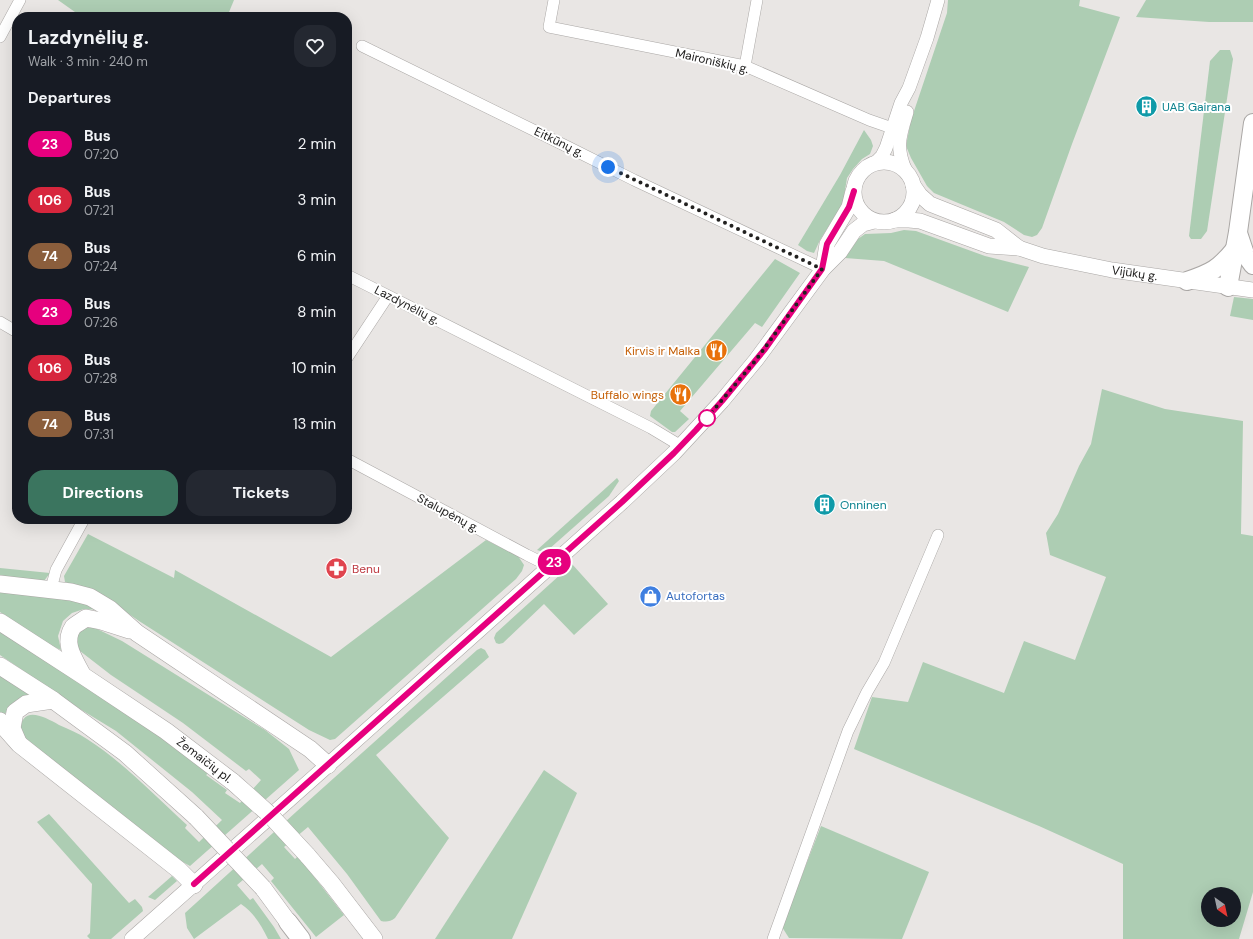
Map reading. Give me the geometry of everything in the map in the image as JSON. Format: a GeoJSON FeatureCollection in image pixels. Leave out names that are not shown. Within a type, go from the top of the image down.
{"type":"FeatureCollection","features":[{"type":"Feature","properties":{"kind":"highway"},"geometry":{"type":"LineString","coordinates":[[1228,287],[1253,123]]}},
{"type":"Feature","properties":{"kind":"highway"},"geometry":{"type":"LineString","coordinates":[[1236,240],[1253,265]]}},
{"type":"Feature","properties":{"kind":"highway"},"geometry":{"type":"LineString","coordinates":[[1187,281],[1215,270],[1225,262],[1236,240]]}},
{"type":"Feature","properties":{"kind":"highway"},"geometry":{"type":"LineString","coordinates":[[291,931],[301,939]]}},
{"type":"Feature","properties":{"kind":"main road"},"geometry":{"type":"LineString","coordinates":[[132,939],[622,502],[680,446],[722,401],[756,360],[822,269],[840,252],[854,231],[863,224],[874,221],[888,222],[902,216],[910,206],[914,194],[911,178],[906,171],[892,163],[883,162],[875,163],[866,167],[860,174],[855,182],[849,207],[827,244],[822,269]]}},
{"type":"Feature","properties":{"kind":"main road","name":"Vijūkų g."},"geometry":{"type":"LineString","coordinates":[[913,185],[920,195],[930,204],[996,230],[1019,248]]}},
{"type":"Feature","properties":{"kind":"main road"},"geometry":{"type":"LineString","coordinates":[[854,191],[855,201],[859,209],[865,216],[874,221]]}},
{"type":"Feature","properties":{"kind":"main road","name":"Vijūkų g."},"geometry":{"type":"LineString","coordinates":[[895,220],[920,221],[989,246],[1019,248],[1043,256],[1112,270],[1253,290]]}},
{"type":"Feature","properties":{"kind":"main road"},"geometry":{"type":"LineString","coordinates":[[0,584],[51,589],[90,597],[110,609],[137,633],[310,749],[328,765]]}},
{"type":"Feature","properties":{"kind":"main road"},"geometry":{"type":"LineString","coordinates":[[82,674],[69,648],[69,638],[73,626],[86,618],[101,621],[137,633]]}},
{"type":"Feature","properties":{"kind":"main road","name":"Žemaičių pl."},"geometry":{"type":"LineString","coordinates":[[0,622],[82,674],[166,731],[233,782],[270,815],[308,855],[374,939]]}},
{"type":"Feature","properties":{"kind":"main road"},"geometry":{"type":"LineString","coordinates":[[0,666],[52,700],[125,753],[196,817],[263,888],[291,931]]}},
{"type":"Feature","properties":{"kind":"main road"},"geometry":{"type":"LineString","coordinates":[[19,744],[12,728],[15,712],[26,704],[52,700]]}},
{"type":"Feature","properties":{"kind":"main road"},"geometry":{"type":"LineString","coordinates":[[0,721],[19,744],[179,870],[194,884]]}},
{"type":"Feature","properties":{"kind":"street"},"geometry":{"type":"LineString","coordinates":[[13,12],[20,0]]}},
{"type":"Feature","properties":{"kind":"street","name":"Maironiškių g."},"geometry":{"type":"LineString","coordinates":[[554,0],[549,27],[745,66],[896,133]]}},
{"type":"Feature","properties":{"kind":"street"},"geometry":{"type":"LineString","coordinates":[[745,66],[757,0]]}},
{"type":"Feature","properties":{"kind":"street"},"geometry":{"type":"LineString","coordinates":[[906,171],[901,161],[896,133],[901,103],[910,88],[938,0]]}},
{"type":"Feature","properties":{"kind":"street"},"geometry":{"type":"LineString","coordinates":[[0,36],[12,14]]}},
{"type":"Feature","properties":{"kind":"street","name":"Eitkūnų g."},"geometry":{"type":"LineString","coordinates":[[362,46],[568,146],[634,180],[822,269]]}},
{"type":"Feature","properties":{"kind":"street"},"geometry":{"type":"LineString","coordinates":[[875,163],[882,156],[896,133]]}},
{"type":"Feature","properties":{"kind":"street","name":"Lazdynėlių g."},"geometry":{"type":"LineString","coordinates":[[352,278],[651,428],[680,446]]}},
{"type":"Feature","properties":{"kind":"street"},"geometry":{"type":"LineString","coordinates":[[352,350],[388,296]]}},
{"type":"Feature","properties":{"kind":"street"},"geometry":{"type":"LineString","coordinates":[[0,322],[12,329]]}},
{"type":"Feature","properties":{"kind":"street","name":"Stalupėnų g."},"geometry":{"type":"LineString","coordinates":[[352,462],[549,566]]}},
{"type":"Feature","properties":{"kind":"street"},"geometry":{"type":"LineString","coordinates":[[51,589],[56,570],[81,524]]}},
{"type":"Feature","properties":{"kind":"street"},"geometry":{"type":"LineString","coordinates":[[773,939],[848,732],[867,692],[884,663],[938,535]]}},
{"type":"Feature","properties":{"kind":"green space"},"geometry":{"type":"Polygon","coordinates":[[[58,0],[234,0],[229,12],[75,12],[58,0]]]}},
{"type":"Feature","properties":{"kind":"green space"},"geometry":{"type":"Polygon","coordinates":[[[948,0],[1080,0],[1079,6],[1120,17],[1042,228],[1037,235],[1032,237],[1024,235],[1004,222],[934,193],[927,186],[906,146],[911,120],[947,13],[948,0]]]}},
{"type":"Feature","properties":{"kind":"green space"},"geometry":{"type":"Polygon","coordinates":[[[1146,0],[1253,0],[1253,22],[1209,22],[1136,17],[1146,0]]]}},
{"type":"Feature","properties":{"kind":"green space"},"geometry":{"type":"Polygon","coordinates":[[[1220,50],[1230,50],[1233,59],[1207,231],[1201,239],[1191,239],[1189,236],[1210,61],[1220,50]]]}},
{"type":"Feature","properties":{"kind":"green space"},"geometry":{"type":"Polygon","coordinates":[[[864,130],[873,146],[870,154],[862,159],[847,178],[843,203],[820,240],[814,253],[807,251],[798,245],[840,175],[864,130]]]}},
{"type":"Feature","properties":{"kind":"green space"},"geometry":{"type":"Polygon","coordinates":[[[904,230],[916,231],[985,256],[1029,267],[1008,312],[884,261],[845,258],[858,239],[865,234],[891,233],[904,230]]]}},
{"type":"Feature","properties":{"kind":"green space"},"geometry":{"type":"Polygon","coordinates":[[[775,259],[800,273],[762,327],[755,323],[680,411],[689,419],[675,432],[672,432],[650,416],[651,411],[775,259]]]}},
{"type":"Feature","properties":{"kind":"green space"},"geometry":{"type":"Polygon","coordinates":[[[1234,297],[1253,299],[1253,320],[1230,316],[1234,297]]]}},
{"type":"Feature","properties":{"kind":"green space"},"geometry":{"type":"Polygon","coordinates":[[[1102,389],[1165,409],[1243,421],[1241,534],[1253,536],[1253,892],[1239,939],[1123,939],[1123,864],[1039,826],[854,749],[872,697],[908,702],[923,662],[1004,693],[1024,641],[1075,660],[1106,577],[1050,555],[1046,533],[1058,514],[1079,466],[1091,444],[1102,389]]]}},
{"type":"Feature","properties":{"kind":"green space"},"geometry":{"type":"Polygon","coordinates":[[[617,478],[619,481],[609,496],[548,550],[543,552],[537,550],[617,478]]]}},
{"type":"Feature","properties":{"kind":"green space"},"geometry":{"type":"Polygon","coordinates":[[[88,534],[174,578],[175,570],[331,657],[486,540],[518,556],[524,565],[522,571],[516,579],[335,739],[330,740],[309,730],[139,621],[97,592],[65,582],[64,576],[88,534]]]}},
{"type":"Feature","properties":{"kind":"green space"},"geometry":{"type":"Polygon","coordinates":[[[572,564],[608,604],[574,635],[544,604],[503,643],[496,643],[494,638],[496,633],[572,564]]]}},
{"type":"Feature","properties":{"kind":"green space"},"geometry":{"type":"Polygon","coordinates":[[[0,568],[50,573],[44,581],[0,578],[0,568]]]}},
{"type":"Feature","properties":{"kind":"green space"},"geometry":{"type":"Polygon","coordinates":[[[0,591],[63,597],[101,610],[84,609],[72,613],[63,621],[58,636],[61,650],[52,646],[0,612],[0,591]]]}},
{"type":"Feature","properties":{"kind":"green space"},"geometry":{"type":"Polygon","coordinates":[[[84,628],[95,628],[122,641],[265,730],[289,749],[299,770],[190,866],[172,856],[20,734],[21,725],[24,719],[28,716],[34,715],[46,718],[84,737],[113,758],[138,780],[187,825],[185,828],[199,842],[222,820],[192,792],[116,731],[80,709],[0,655],[0,631],[140,722],[209,773],[206,775],[227,790],[225,793],[240,803],[261,780],[249,769],[246,771],[183,723],[111,675],[80,651],[75,644],[77,635],[84,628]]]}},
{"type":"Feature","properties":{"kind":"green space"},"geometry":{"type":"Polygon","coordinates":[[[481,648],[485,650],[489,657],[376,755],[449,838],[395,918],[385,922],[381,921],[347,874],[308,827],[284,847],[295,859],[298,856],[344,915],[316,937],[271,881],[274,878],[262,864],[237,885],[250,900],[253,898],[281,939],[268,939],[257,920],[250,911],[241,904],[194,939],[187,928],[185,913],[296,812],[481,648]]]}},
{"type":"Feature","properties":{"kind":"green space"},"geometry":{"type":"Polygon","coordinates":[[[0,675],[29,694],[8,708],[3,718],[0,713],[0,675]]]}},
{"type":"Feature","properties":{"kind":"green space"},"geometry":{"type":"Polygon","coordinates":[[[544,770],[577,793],[512,939],[435,939],[544,770]]]}},
{"type":"Feature","properties":{"kind":"green space"},"geometry":{"type":"Polygon","coordinates":[[[49,814],[129,903],[135,899],[142,907],[143,911],[111,939],[90,939],[87,936],[90,933],[92,884],[37,822],[49,814]]]}},
{"type":"Feature","properties":{"kind":"green space"},"geometry":{"type":"Polygon","coordinates":[[[821,826],[929,872],[902,939],[789,938],[782,927],[821,826]]]}},
{"type":"Feature","properties":{"kind":"green space"},"geometry":{"type":"Polygon","coordinates":[[[172,876],[177,881],[155,900],[148,897],[172,876]]]}},
{"type":"Feature","properties":{"kind":"bus line","name":"23"},"geometry":{"type":"LineString","coordinates":[[194,884],[622,502],[680,446],[722,401],[756,360],[822,269],[827,244],[849,207],[854,191]]}},
{"type":"Feature","properties":{"kind":"place","name":"UAB Gairana"},"geometry":{"type":"Point","coordinates":[1147,107]}},
{"type":"Feature","properties":{"kind":"place","name":"Kirvis ir Malka"},"geometry":{"type":"Point","coordinates":[716,351]}},
{"type":"Feature","properties":{"kind":"place","name":"Buffalo wings"},"geometry":{"type":"Point","coordinates":[680,395]}},
{"type":"Feature","properties":{"kind":"place","name":"Onninen"},"geometry":{"type":"Point","coordinates":[825,505]}},
{"type":"Feature","properties":{"kind":"place","name":"Benu"},"geometry":{"type":"Point","coordinates":[337,569]}},
{"type":"Feature","properties":{"kind":"place","name":"Autofortas"},"geometry":{"type":"Point","coordinates":[651,596]}},
{"type":"Feature","properties":{"kind":"route"},"geometry":{"type":"LineString","coordinates":[[608,167],[822,269],[756,360],[705,420],[707,418]]}}]}
